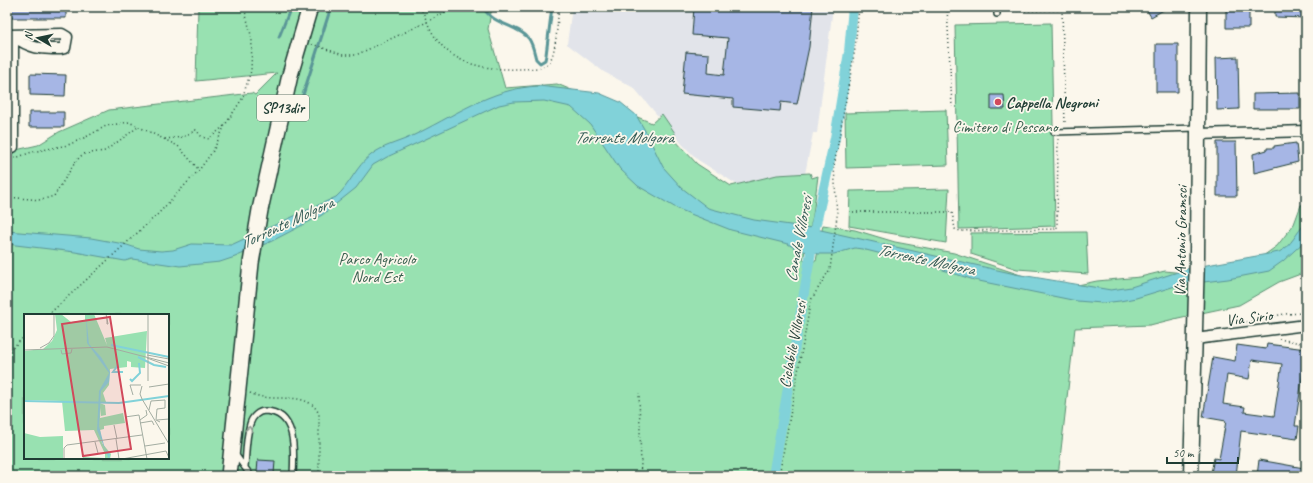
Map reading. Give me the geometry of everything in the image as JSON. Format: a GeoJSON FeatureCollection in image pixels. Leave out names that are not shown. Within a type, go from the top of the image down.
{"type":"FeatureCollection","features":[{"type":"Feature","properties":{"kind":"main road","name":"SP13dir"},"geometry":{"type":"LineString","coordinates":[[229,476],[251,263],[260,210],[292,69],[310,7]]}},
{"type":"Feature","properties":{"kind":"street","name":"Via Antonio Gramsci"},"geometry":{"type":"LineString","coordinates":[[1191,476],[1197,256],[1199,7]]}},
{"type":"Feature","properties":{"kind":"street"},"geometry":{"type":"LineString","coordinates":[[10,35],[13,147]]}},
{"type":"Feature","properties":{"kind":"street"},"geometry":{"type":"LineString","coordinates":[[1198,131],[1214,133],[1306,131]]}},
{"type":"Feature","properties":{"kind":"street","name":"Via Sirio"},"geometry":{"type":"LineString","coordinates":[[1195,339],[1306,325]]}},
{"type":"Feature","properties":{"kind":"lane"},"geometry":{"type":"LineString","coordinates":[[1056,132],[1198,131]]}},
{"type":"Feature","properties":{"kind":"lane"},"geometry":{"type":"LineString","coordinates":[[245,467],[250,424],[254,416],[261,411],[272,411],[281,414],[292,434],[294,444],[293,476]]}},
{"type":"Feature","properties":{"kind":"lane"},"geometry":{"type":"LineString","coordinates":[[232,449],[251,476]]}},
{"type":"Feature","properties":{"kind":"path"},"geometry":{"type":"LineString","coordinates":[[49,314],[158,214],[199,170],[213,151],[225,126],[242,99],[251,71],[252,39],[244,7]]}},
{"type":"Feature","properties":{"kind":"path"},"geometry":{"type":"LineString","coordinates":[[420,7],[439,43],[448,52],[473,66],[504,69],[539,68],[549,62],[553,54],[559,7]]}},
{"type":"Feature","properties":{"kind":"path"},"geometry":{"type":"LineString","coordinates":[[312,44],[343,55],[356,55],[427,22],[454,7]]}},
{"type":"Feature","properties":{"kind":"path","name":"Ciclabile Villoresi"},"geometry":{"type":"LineString","coordinates":[[779,476],[811,300],[830,269],[837,216],[834,166],[855,48],[859,7]]}},
{"type":"Feature","properties":{"kind":"path"},"geometry":{"type":"LineString","coordinates":[[947,7],[952,107]]}},
{"type":"Feature","properties":{"kind":"path"},"geometry":{"type":"LineString","coordinates":[[997,11],[1062,10],[1065,132]]}},
{"type":"Feature","properties":{"kind":"path"},"geometry":{"type":"LineString","coordinates":[[7,160],[32,152],[68,145],[115,123],[129,122],[178,146],[199,170]]}},
{"type":"Feature","properties":{"kind":"path"},"geometry":{"type":"LineString","coordinates":[[165,139],[183,137],[196,130],[202,137],[209,139],[225,126]]}},
{"type":"Feature","properties":{"kind":"path"},"geometry":{"type":"LineString","coordinates":[[7,197],[41,200],[54,196],[76,161],[83,154],[105,151],[138,127]]}},
{"type":"Feature","properties":{"kind":"path"},"geometry":{"type":"LineString","coordinates":[[853,212],[952,212],[955,229],[960,232],[1057,229],[1056,132]]}},
{"type":"Feature","properties":{"kind":"path"},"geometry":{"type":"LineString","coordinates":[[7,352],[24,337]]}},
{"type":"Feature","properties":{"kind":"path"},"geometry":{"type":"LineString","coordinates":[[238,386],[259,398],[304,400],[317,409],[319,414],[319,476]]}},
{"type":"Feature","properties":{"kind":"path"},"geometry":{"type":"LineString","coordinates":[[614,476],[637,474],[641,468],[639,393]]}},
{"type":"Feature","properties":{"kind":"shaded area"},"geometry":{"type":"Polygon","coordinates":[[[572,7],[833,7],[817,133],[813,133],[805,174],[741,187],[698,160],[683,145],[634,88],[604,72],[567,44],[572,7]]]}},
{"type":"Feature","properties":{"kind":"green space","name":"Parco Agricolo Nord Est"},"geometry":{"type":"Polygon","coordinates":[[[198,7],[492,7],[488,29],[505,88],[557,84],[652,123],[662,114],[675,133],[674,139],[697,164],[731,186],[777,175],[810,173],[812,178],[818,176],[813,215],[803,260],[816,261],[823,225],[855,230],[895,242],[954,253],[1042,282],[1068,287],[1097,281],[1140,277],[1165,271],[1212,276],[1256,261],[1277,246],[1294,224],[1301,205],[1306,204],[1306,272],[1279,282],[1239,305],[1150,325],[1075,328],[1058,476],[7,476],[7,152],[38,145],[59,132],[109,110],[252,93],[255,95],[277,73],[196,81],[198,7]]]}},
{"type":"Feature","properties":{"kind":"green space","name":"Cimitero di Pessano"},"geometry":{"type":"Polygon","coordinates":[[[1051,23],[1055,226],[959,229],[955,25],[1051,23]]]}},
{"type":"Feature","properties":{"kind":"green space"},"geometry":{"type":"Polygon","coordinates":[[[946,110],[948,165],[846,168],[845,113],[946,110]]]}},
{"type":"Feature","properties":{"kind":"green space"},"geometry":{"type":"Polygon","coordinates":[[[949,189],[946,243],[849,226],[850,191],[949,189]]]}},
{"type":"Feature","properties":{"kind":"green space"},"geometry":{"type":"Polygon","coordinates":[[[1086,232],[1088,274],[1017,269],[971,254],[971,233],[1086,232]]]}},
{"type":"Feature","properties":{"kind":"water","name":"Torrente Molgora"},"geometry":{"type":"Polygon","coordinates":[[[539,86],[599,93],[620,102],[636,115],[663,167],[682,188],[708,208],[754,220],[812,228],[1015,274],[1111,290],[1131,287],[1190,268],[1279,252],[1291,243],[1306,223],[1306,240],[1283,261],[1269,271],[1228,279],[1179,285],[1136,298],[1102,303],[1077,301],[974,280],[934,267],[862,249],[855,248],[834,254],[819,254],[798,250],[788,244],[731,230],[678,209],[638,186],[620,169],[590,124],[571,107],[544,101],[514,102],[499,105],[387,157],[373,165],[356,188],[322,215],[272,241],[220,262],[180,266],[132,259],[125,261],[75,252],[7,244],[7,231],[91,238],[124,244],[139,249],[161,251],[173,250],[192,244],[231,245],[336,197],[366,159],[380,149],[410,137],[488,98],[521,88],[539,86]]]}},
{"type":"Feature","properties":{"kind":"building"},"geometry":{"type":"Polygon","coordinates":[[[7,7],[66,7],[66,18],[7,18],[7,7]]]}},
{"type":"Feature","properties":{"kind":"building"},"geometry":{"type":"Polygon","coordinates":[[[694,7],[813,7],[809,47],[797,104],[781,102],[780,111],[733,107],[733,99],[682,94],[686,52],[709,54],[708,73],[724,75],[728,38],[692,35],[694,7]]]}},
{"type":"Feature","properties":{"kind":"building"},"geometry":{"type":"Polygon","coordinates":[[[1145,7],[1169,7],[1151,17],[1145,7]]]}},
{"type":"Feature","properties":{"kind":"building"},"geometry":{"type":"Polygon","coordinates":[[[1226,7],[1249,7],[1249,28],[1226,28],[1226,7]]]}},
{"type":"Feature","properties":{"kind":"building"},"geometry":{"type":"Polygon","coordinates":[[[1275,7],[1306,7],[1306,18],[1275,17],[1275,7]]]}},
{"type":"Feature","properties":{"kind":"building"},"geometry":{"type":"Polygon","coordinates":[[[1156,44],[1178,44],[1178,92],[1156,92],[1156,44]]]}},
{"type":"Feature","properties":{"kind":"building"},"geometry":{"type":"Polygon","coordinates":[[[1238,57],[1239,109],[1217,110],[1216,58],[1238,57]]]}},
{"type":"Feature","properties":{"kind":"building"},"geometry":{"type":"Polygon","coordinates":[[[30,74],[66,75],[65,96],[30,95],[30,74]]]}},
{"type":"Feature","properties":{"kind":"building"},"geometry":{"type":"Polygon","coordinates":[[[1300,93],[1300,109],[1253,109],[1253,94],[1300,93]]]}},
{"type":"Feature","properties":{"kind":"building","name":"Cappella Negroni"},"geometry":{"type":"Polygon","coordinates":[[[991,95],[1004,95],[1005,109],[991,109],[991,95]]]}},
{"type":"Feature","properties":{"kind":"building"},"geometry":{"type":"Polygon","coordinates":[[[29,112],[64,112],[64,127],[29,127],[29,112]]]}},
{"type":"Feature","properties":{"kind":"building"},"geometry":{"type":"Polygon","coordinates":[[[1217,142],[1236,142],[1237,196],[1217,196],[1217,142]]]}},
{"type":"Feature","properties":{"kind":"building"},"geometry":{"type":"Polygon","coordinates":[[[1296,143],[1298,162],[1254,173],[1253,154],[1267,150],[1267,148],[1274,148],[1274,146],[1296,143]]]}},
{"type":"Feature","properties":{"kind":"building"},"geometry":{"type":"Polygon","coordinates":[[[1267,344],[1306,349],[1306,366],[1304,366],[1295,426],[1299,426],[1297,439],[1241,431],[1236,476],[1211,473],[1214,458],[1219,459],[1226,421],[1203,417],[1213,357],[1235,361],[1237,345],[1266,349],[1267,344]],[[1252,360],[1249,379],[1227,375],[1223,404],[1245,407],[1244,412],[1274,416],[1282,364],[1252,360]]]}},
{"type":"Feature","properties":{"kind":"building"},"geometry":{"type":"Polygon","coordinates":[[[258,460],[275,461],[274,474],[270,473],[270,476],[260,476],[261,473],[257,472],[258,460]]]}},
{"type":"Feature","properties":{"kind":"building"},"geometry":{"type":"Polygon","coordinates":[[[1259,460],[1304,468],[1303,476],[1257,476],[1259,460]]]}},
{"type":"Feature","properties":{"kind":"waterway"},"geometry":{"type":"LineString","coordinates":[[279,37],[291,7]]}},
{"type":"Feature","properties":{"kind":"waterway"},"geometry":{"type":"LineString","coordinates":[[302,98],[331,7]]}},
{"type":"Feature","properties":{"kind":"waterway"},"geometry":{"type":"LineString","coordinates":[[483,7],[493,18],[525,34],[530,41],[536,59],[540,63],[545,60],[552,7]]}},
{"type":"Feature","properties":{"kind":"waterway","name":"Canale Villoresi"},"geometry":{"type":"LineString","coordinates":[[773,476],[815,228],[835,138],[849,52],[853,7]]}},
{"type":"Feature","properties":{"kind":"place","name":"Cappella Negroni"},"geometry":{"type":"Point","coordinates":[998,102]}}]}
